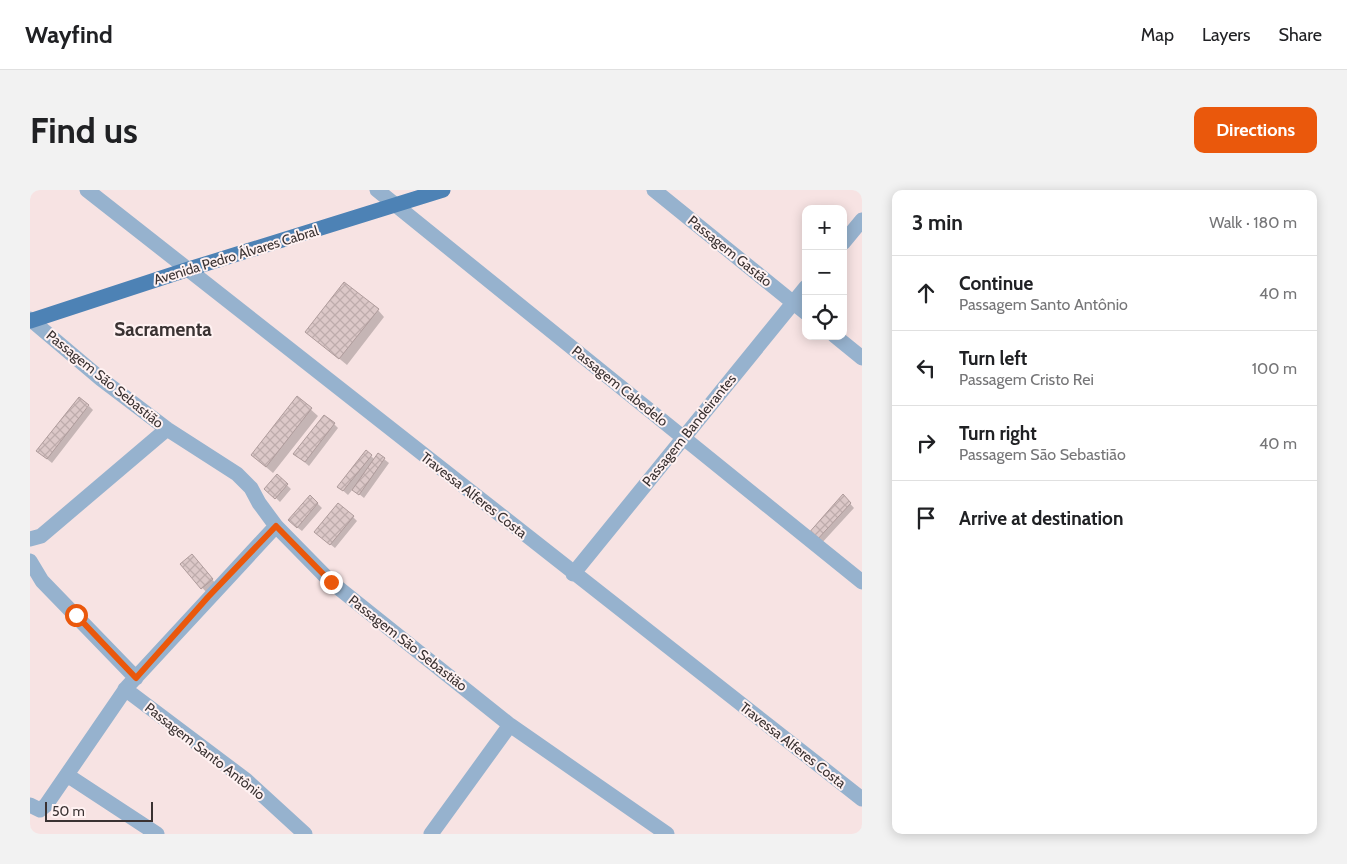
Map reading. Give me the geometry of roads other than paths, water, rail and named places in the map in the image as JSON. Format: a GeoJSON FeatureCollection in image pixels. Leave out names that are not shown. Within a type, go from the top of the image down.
{"type":"FeatureCollection","features":[{"type":"Feature","properties":{"kind":"main road","name":"Avenida Pedro Álvares Cabral"},"geometry":{"type":"LineString","coordinates":[[31,320],[443,190]]}},
{"type":"Feature","properties":{"kind":"street","name":"Travessa Alferes Costa"},"geometry":{"type":"LineString","coordinates":[[87,190],[573,574],[862,799]]}},
{"type":"Feature","properties":{"kind":"street","name":"Passagem Cabedelo"},"geometry":{"type":"LineString","coordinates":[[377,190],[862,582]]}},
{"type":"Feature","properties":{"kind":"street","name":"Passagem Gastão"},"geometry":{"type":"LineString","coordinates":[[654,190],[802,310]]}},
{"type":"Feature","properties":{"kind":"street"},"geometry":{"type":"LineString","coordinates":[[847,237],[862,220]]}},
{"type":"Feature","properties":{"kind":"street","name":"Passagem Bandeirantes"},"geometry":{"type":"LineString","coordinates":[[573,574],[802,292]]}},
{"type":"Feature","properties":{"kind":"street","name":"Passagem São Sebastião"},"geometry":{"type":"LineString","coordinates":[[31,320],[100,379],[167,429],[237,474],[251,488],[259,503],[276,526],[331,582],[510,725],[667,834]]}},
{"type":"Feature","properties":{"kind":"street"},"geometry":{"type":"LineString","coordinates":[[840,340],[862,358]]}},
{"type":"Feature","properties":{"kind":"street"},"geometry":{"type":"LineString","coordinates":[[30,539],[41,536],[167,429]]}},
{"type":"Feature","properties":{"kind":"street"},"geometry":{"type":"LineString","coordinates":[[35,807],[46,805],[125,689],[208,597],[276,526]]}},
{"type":"Feature","properties":{"kind":"street"},"geometry":{"type":"LineString","coordinates":[[30,561],[42,581],[136,678]]}},
{"type":"Feature","properties":{"kind":"street","name":"Passagem Santo Antônio"},"geometry":{"type":"LineString","coordinates":[[125,689],[246,780],[305,834]]}},
{"type":"Feature","properties":{"kind":"street"},"geometry":{"type":"LineString","coordinates":[[431,834],[510,725]]}},
{"type":"Feature","properties":{"kind":"street"},"geometry":{"type":"LineString","coordinates":[[67,775],[157,834]]}},
{"type":"Feature","properties":{"kind":"district","name":"Sacramenta"},"geometry":{"type":"Point","coordinates":[163,329]}}]}
